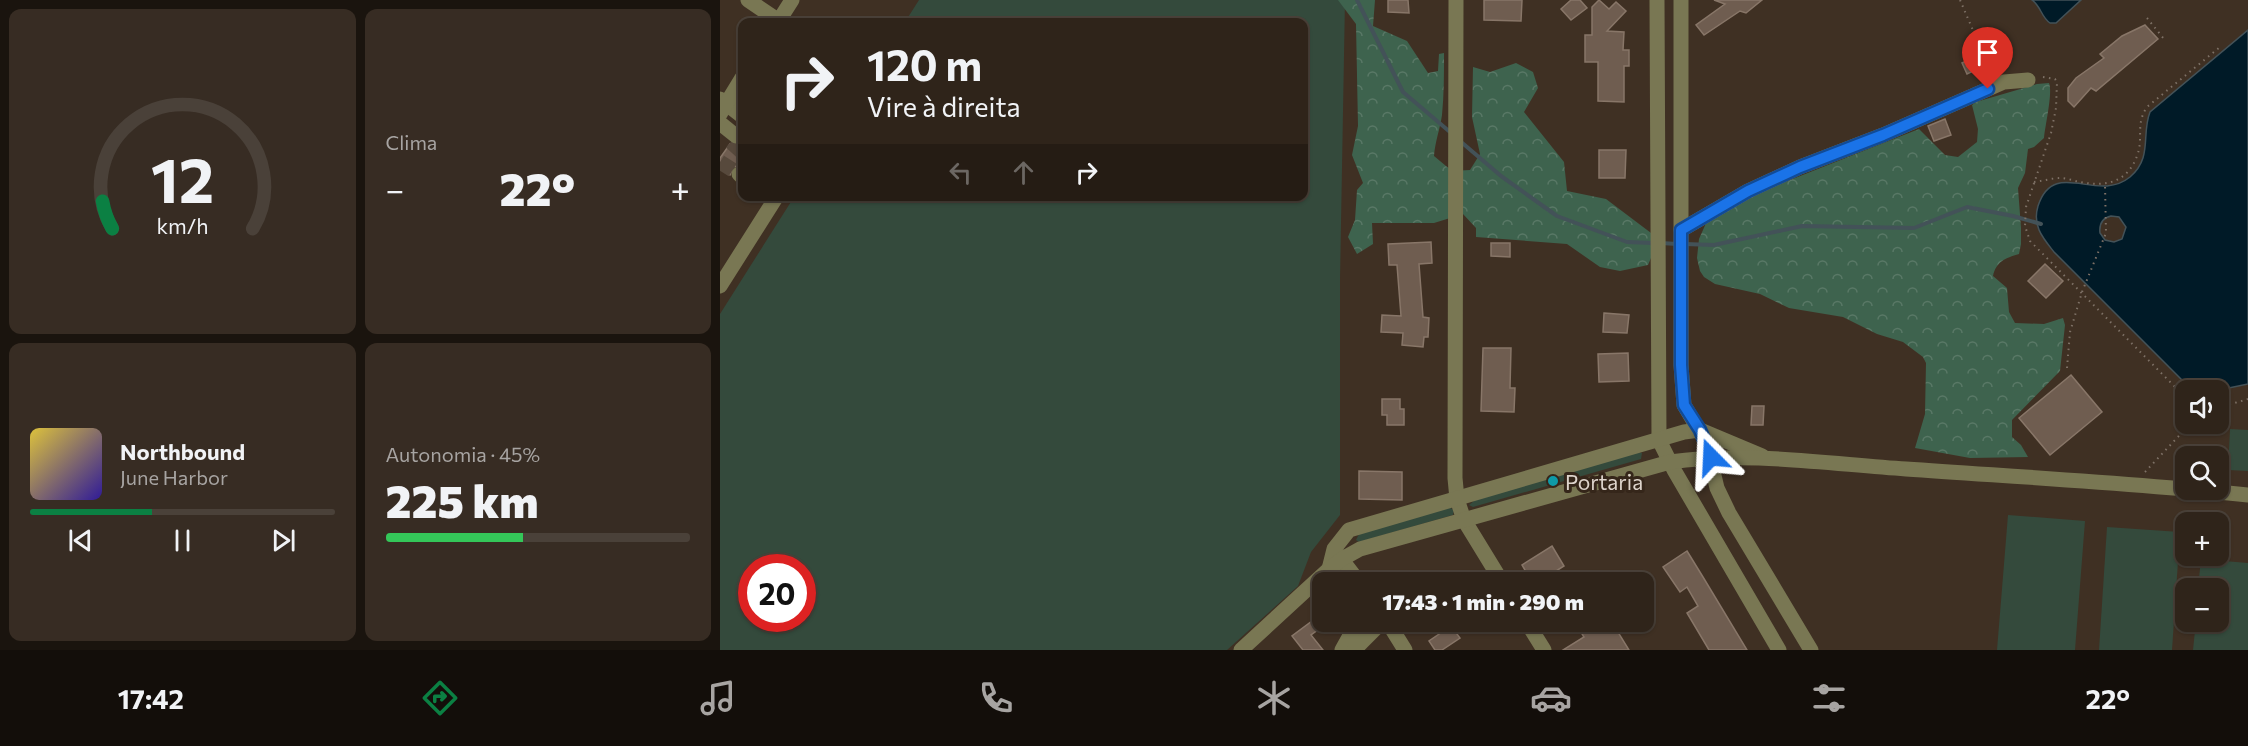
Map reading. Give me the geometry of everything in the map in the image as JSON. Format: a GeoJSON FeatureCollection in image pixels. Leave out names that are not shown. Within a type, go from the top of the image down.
{"type":"FeatureCollection","features":[{"type":"Feature","properties":{"kind":"street"},"geometry":{"type":"LineString","coordinates":[[748,0],[773,18]]}},
{"type":"Feature","properties":{"kind":"street"},"geometry":{"type":"LineString","coordinates":[[781,18],[792,0]]}},
{"type":"Feature","properties":{"kind":"street"},"geometry":{"type":"LineString","coordinates":[[1456,0],[1455,478],[1457,498],[1464,520],[1496,572]]}},
{"type":"Feature","properties":{"kind":"street"},"geometry":{"type":"LineString","coordinates":[[1657,0],[1659,440],[1779,650]]}},
{"type":"Feature","properties":{"kind":"street"},"geometry":{"type":"LineString","coordinates":[[1681,0],[1681,365],[1684,405],[1700,430],[1711,457],[1718,488],[1729,513],[1811,650]]}},
{"type":"Feature","properties":{"kind":"street"},"geometry":{"type":"LineString","coordinates":[[1681,230],[1748,191],[1800,167],[1883,135],[2004,82],[2028,80]]}},
{"type":"Feature","properties":{"kind":"street"},"geometry":{"type":"LineString","coordinates":[[738,84],[722,106],[738,114]]}},
{"type":"Feature","properties":{"kind":"street"},"geometry":{"type":"LineString","coordinates":[[720,123],[729,137]]}},
{"type":"Feature","properties":{"kind":"street"},"geometry":{"type":"LineString","coordinates":[[720,286],[769,201]]}},
{"type":"Feature","properties":{"kind":"street"},"geometry":{"type":"LineString","coordinates":[[1241,650],[1329,569],[1349,530],[1684,432],[1700,430],[1770,459]]}},
{"type":"Feature","properties":{"kind":"street"},"geometry":{"type":"LineString","coordinates":[[1338,554],[1670,462],[1711,457],[1770,459],[2248,495]]}},
{"type":"Feature","properties":{"kind":"street"},"geometry":{"type":"LineString","coordinates":[[1338,554],[1352,572]]}},
{"type":"Feature","properties":{"kind":"street"},"geometry":{"type":"LineString","coordinates":[[1342,650],[1352,632]]}},
{"type":"Feature","properties":{"kind":"street"},"geometry":{"type":"LineString","coordinates":[[1354,650],[1373,632]]}},
{"type":"Feature","properties":{"kind":"street"},"geometry":{"type":"LineString","coordinates":[[1393,632],[1405,650]]}},
{"type":"Feature","properties":{"kind":"street"},"geometry":{"type":"LineString","coordinates":[[1533,632],[1544,650]]}},
{"type":"Feature","properties":{"kind":"path"},"geometry":{"type":"LineString","coordinates":[[1960,0],[1981,49]]}},
{"type":"Feature","properties":{"kind":"path"},"geometry":{"type":"LineString","coordinates":[[2147,18],[2164,39]]}},
{"type":"Feature","properties":{"kind":"path"},"geometry":{"type":"LineString","coordinates":[[2034,182],[2062,178],[2095,185],[2119,179],[2128,172],[2136,159],[2140,148],[2141,116],[2147,106],[2220,47]]}},
{"type":"Feature","properties":{"kind":"path"},"geometry":{"type":"LineString","coordinates":[[2028,80],[2046,76],[2057,82],[2056,108],[2051,134],[2026,207],[2025,226],[2030,241],[2175,387]]}},
{"type":"Feature","properties":{"kind":"path"},"geometry":{"type":"LineString","coordinates":[[2067,368],[2070,333],[2082,292],[2106,233],[2105,184]]}},
{"type":"Feature","properties":{"kind":"path"},"geometry":{"type":"LineString","coordinates":[[2229,405],[2248,399]]}},
{"type":"Feature","properties":{"kind":"path"},"geometry":{"type":"LineString","coordinates":[[2133,485],[2181,434]]}},
{"type":"Feature","properties":{"kind":"green space"},"geometry":{"type":"Polygon","coordinates":[[[919,0],[1345,0],[1340,280],[1340,515],[1311,552],[1298,586],[1227,650],[720,650],[720,314],[791,201],[1308,201],[1308,18],[908,18],[919,0]]]}},
{"type":"Feature","properties":{"kind":"green space"},"geometry":{"type":"Polygon","coordinates":[[[1338,0],[1375,0],[1373,26],[1407,41],[1428,73],[1438,71],[1439,54],[1444,53],[1442,115],[1434,156],[1452,171],[1470,170],[1480,154],[1472,117],[1473,67],[1490,72],[1516,63],[1533,72],[1538,88],[1524,112],[1564,162],[1567,191],[1606,199],[1659,239],[1648,265],[1620,271],[1600,267],[1567,244],[1476,237],[1476,228],[1463,214],[1434,223],[1372,223],[1373,244],[1357,254],[1348,237],[1355,220],[1357,190],[1363,183],[1352,155],[1358,126],[1356,24],[1338,0]]]}},
{"type":"Feature","properties":{"kind":"green space"},"geometry":{"type":"Polygon","coordinates":[[[2049,83],[2044,138],[2028,149],[2025,173],[2018,188],[2021,228],[2019,254],[2002,261],[1996,267],[1993,276],[2007,288],[2009,312],[2015,323],[2044,324],[2063,318],[2065,325],[2060,371],[2012,420],[2012,437],[2021,445],[2028,457],[1970,458],[1915,448],[1925,414],[1926,363],[1923,357],[1903,342],[1877,334],[1843,317],[1789,308],[1760,294],[1715,284],[1704,277],[1700,271],[1697,258],[1699,239],[1707,221],[1732,203],[1919,129],[1945,155],[1958,157],[1977,142],[1978,129],[1972,105],[2037,84],[2049,83]]]}},
{"type":"Feature","properties":{"kind":"green space"},"geometry":{"type":"Polygon","coordinates":[[[2230,429],[2248,430],[2248,471],[2229,470],[2230,429]]]}},
{"type":"Feature","properties":{"kind":"green space"},"geometry":{"type":"Polygon","coordinates":[[[1637,452],[1642,453],[1641,459],[1473,507],[1469,505],[1475,500],[1637,452]]]}},
{"type":"Feature","properties":{"kind":"green space"},"geometry":{"type":"Polygon","coordinates":[[[1449,507],[1454,510],[1453,515],[1359,542],[1356,540],[1359,534],[1449,507]]]}},
{"type":"Feature","properties":{"kind":"green space"},"geometry":{"type":"Polygon","coordinates":[[[2008,515],[2085,521],[2075,650],[1997,650],[2008,515]]]}},
{"type":"Feature","properties":{"kind":"green space"},"geometry":{"type":"Polygon","coordinates":[[[2107,527],[2175,532],[2175,566],[2178,566],[2177,578],[2175,578],[2172,650],[2099,650],[2107,527]]]}},
{"type":"Feature","properties":{"kind":"green space"},"geometry":{"type":"Polygon","coordinates":[[[2229,561],[2248,563],[2248,650],[2193,650],[2195,632],[2229,632],[2229,578],[2199,578],[2200,566],[2229,566],[2229,561]]]}},
{"type":"Feature","properties":{"kind":"water"},"geometry":{"type":"Polygon","coordinates":[[[2032,0],[2081,0],[2056,23],[2050,23],[2032,0]]]}},
{"type":"Feature","properties":{"kind":"water"},"geometry":{"type":"Polygon","coordinates":[[[2248,30],[2248,384],[2229,388],[2229,380],[2182,380],[2054,252],[2038,226],[2036,220],[2038,206],[2045,192],[2054,185],[2065,182],[2104,186],[2117,184],[2130,177],[2142,162],[2150,112],[2248,30]],[[2111,216],[2102,222],[2100,233],[2105,240],[2114,242],[2122,239],[2126,227],[2119,217],[2111,216]]]}},
{"type":"Feature","properties":{"kind":"building"},"geometry":{"type":"Polygon","coordinates":[[[1388,0],[1408,0],[1409,13],[1388,12],[1388,0]]]}},
{"type":"Feature","properties":{"kind":"building"},"geometry":{"type":"Polygon","coordinates":[[[1484,0],[1522,0],[1521,21],[1484,20],[1484,0]]]}},
{"type":"Feature","properties":{"kind":"building"},"geometry":{"type":"Polygon","coordinates":[[[1571,0],[1580,0],[1587,8],[1571,20],[1561,9],[1571,0]]]}},
{"type":"Feature","properties":{"kind":"building"},"geometry":{"type":"Polygon","coordinates":[[[1599,0],[1609,9],[1616,2],[1626,11],[1607,31],[1624,32],[1623,50],[1629,50],[1629,66],[1624,66],[1624,102],[1598,101],[1598,62],[1585,62],[1585,35],[1592,35],[1592,7],[1599,0]]]}},
{"type":"Feature","properties":{"kind":"building"},"geometry":{"type":"Polygon","coordinates":[[[1714,0],[1762,0],[1746,13],[1740,11],[1704,35],[1696,25],[1725,4],[1714,0]]]}},
{"type":"Feature","properties":{"kind":"building"},"geometry":{"type":"Polygon","coordinates":[[[2145,25],[2158,39],[2096,91],[2091,88],[2074,107],[2068,101],[2068,88],[2076,78],[2104,58],[2100,54],[2122,36],[2145,25]]]}},
{"type":"Feature","properties":{"kind":"building"},"geometry":{"type":"Polygon","coordinates":[[[1985,53],[1990,63],[1967,74],[1962,63],[1985,53]]]}},
{"type":"Feature","properties":{"kind":"building"},"geometry":{"type":"Polygon","coordinates":[[[1945,119],[1951,135],[1934,141],[1928,126],[1945,119]]]}},
{"type":"Feature","properties":{"kind":"building"},"geometry":{"type":"Polygon","coordinates":[[[730,144],[738,145],[738,166],[733,167],[730,175],[720,169],[720,158],[730,144]]]}},
{"type":"Feature","properties":{"kind":"building"},"geometry":{"type":"Polygon","coordinates":[[[1599,150],[1626,150],[1625,178],[1599,178],[1599,150]]]}},
{"type":"Feature","properties":{"kind":"building"},"geometry":{"type":"Polygon","coordinates":[[[1431,242],[1432,263],[1419,264],[1423,317],[1429,318],[1428,337],[1424,337],[1423,347],[1402,345],[1403,333],[1381,332],[1382,315],[1401,316],[1397,265],[1389,265],[1388,244],[1431,242]]]}},
{"type":"Feature","properties":{"kind":"building"},"geometry":{"type":"Polygon","coordinates":[[[1491,243],[1510,243],[1510,257],[1491,256],[1491,243]]]}},
{"type":"Feature","properties":{"kind":"building"},"geometry":{"type":"Polygon","coordinates":[[[2045,264],[2063,281],[2046,298],[2028,281],[2045,264]]]}},
{"type":"Feature","properties":{"kind":"building"},"geometry":{"type":"Polygon","coordinates":[[[1604,313],[1629,315],[1627,333],[1603,332],[1604,313]]]}},
{"type":"Feature","properties":{"kind":"building"},"geometry":{"type":"Polygon","coordinates":[[[1483,348],[1511,348],[1510,388],[1515,388],[1514,412],[1481,411],[1483,348]]]}},
{"type":"Feature","properties":{"kind":"building"},"geometry":{"type":"Polygon","coordinates":[[[1628,353],[1629,381],[1599,382],[1598,354],[1628,353]]]}},
{"type":"Feature","properties":{"kind":"building"},"geometry":{"type":"Polygon","coordinates":[[[2071,375],[2102,412],[2050,455],[2019,418],[2071,375]]]}},
{"type":"Feature","properties":{"kind":"building"},"geometry":{"type":"Polygon","coordinates":[[[1382,399],[1400,399],[1400,409],[1404,409],[1404,425],[1387,425],[1387,415],[1382,415],[1382,399]]]}},
{"type":"Feature","properties":{"kind":"building"},"geometry":{"type":"Polygon","coordinates":[[[1752,406],[1764,406],[1763,425],[1751,425],[1752,406]]]}},
{"type":"Feature","properties":{"kind":"building"},"geometry":{"type":"Polygon","coordinates":[[[1359,471],[1402,472],[1402,500],[1359,499],[1359,471]]]}},
{"type":"Feature","properties":{"kind":"building"},"geometry":{"type":"Polygon","coordinates":[[[1552,546],[1564,566],[1554,572],[1526,572],[1522,565],[1552,546]]]}},
{"type":"Feature","properties":{"kind":"building"},"geometry":{"type":"Polygon","coordinates":[[[1687,551],[1747,650],[1709,650],[1687,613],[1698,606],[1687,587],[1680,592],[1663,567],[1687,551]]]}},
{"type":"Feature","properties":{"kind":"building"},"geometry":{"type":"Polygon","coordinates":[[[1312,621],[1312,632],[1315,632],[1311,635],[1323,650],[1303,650],[1292,636],[1312,621]]]}},
{"type":"Feature","properties":{"kind":"building"},"geometry":{"type":"Polygon","coordinates":[[[1442,632],[1456,632],[1460,638],[1442,650],[1435,650],[1429,641],[1442,632]]]}},
{"type":"Feature","properties":{"kind":"building"},"geometry":{"type":"Polygon","coordinates":[[[1581,632],[1618,632],[1629,650],[1563,650],[1584,637],[1581,632]]]}},
{"type":"Feature","properties":{"kind":"waterway"},"geometry":{"type":"LineString","coordinates":[[1357,0],[1403,92],[1450,132]]}},
{"type":"Feature","properties":{"kind":"waterway"},"geometry":{"type":"LineString","coordinates":[[1460,141],[1501,176],[1557,216],[1627,242],[1653,243]]}},
{"type":"Feature","properties":{"kind":"waterway"},"geometry":{"type":"LineString","coordinates":[[1685,244],[1714,245],[1802,226],[1914,228],[1967,207],[2041,224]]}},
{"type":"Feature","properties":{"kind":"waterway"},"geometry":{"type":"LineString","coordinates":[[1661,243],[1677,244]]}},
{"type":"Feature","properties":{"kind":"tunnel"},"geometry":{"type":"LineString","coordinates":[[731,142],[738,148]]}},
{"type":"Feature","properties":{"kind":"tunnel"},"geometry":{"type":"LineString","coordinates":[[720,162],[738,173]]}},
{"type":"Feature","properties":{"kind":"place","name":"Portaria"},"geometry":{"type":"Point","coordinates":[1553,481]}},
{"type":"Feature","properties":{"kind":"route"},"geometry":{"type":"LineString","coordinates":[[1711,457],[1700,430],[1684,405],[1681,365],[1681,230],[1748,191],[1800,167],[1883,135],[1988,89]]}}]}
